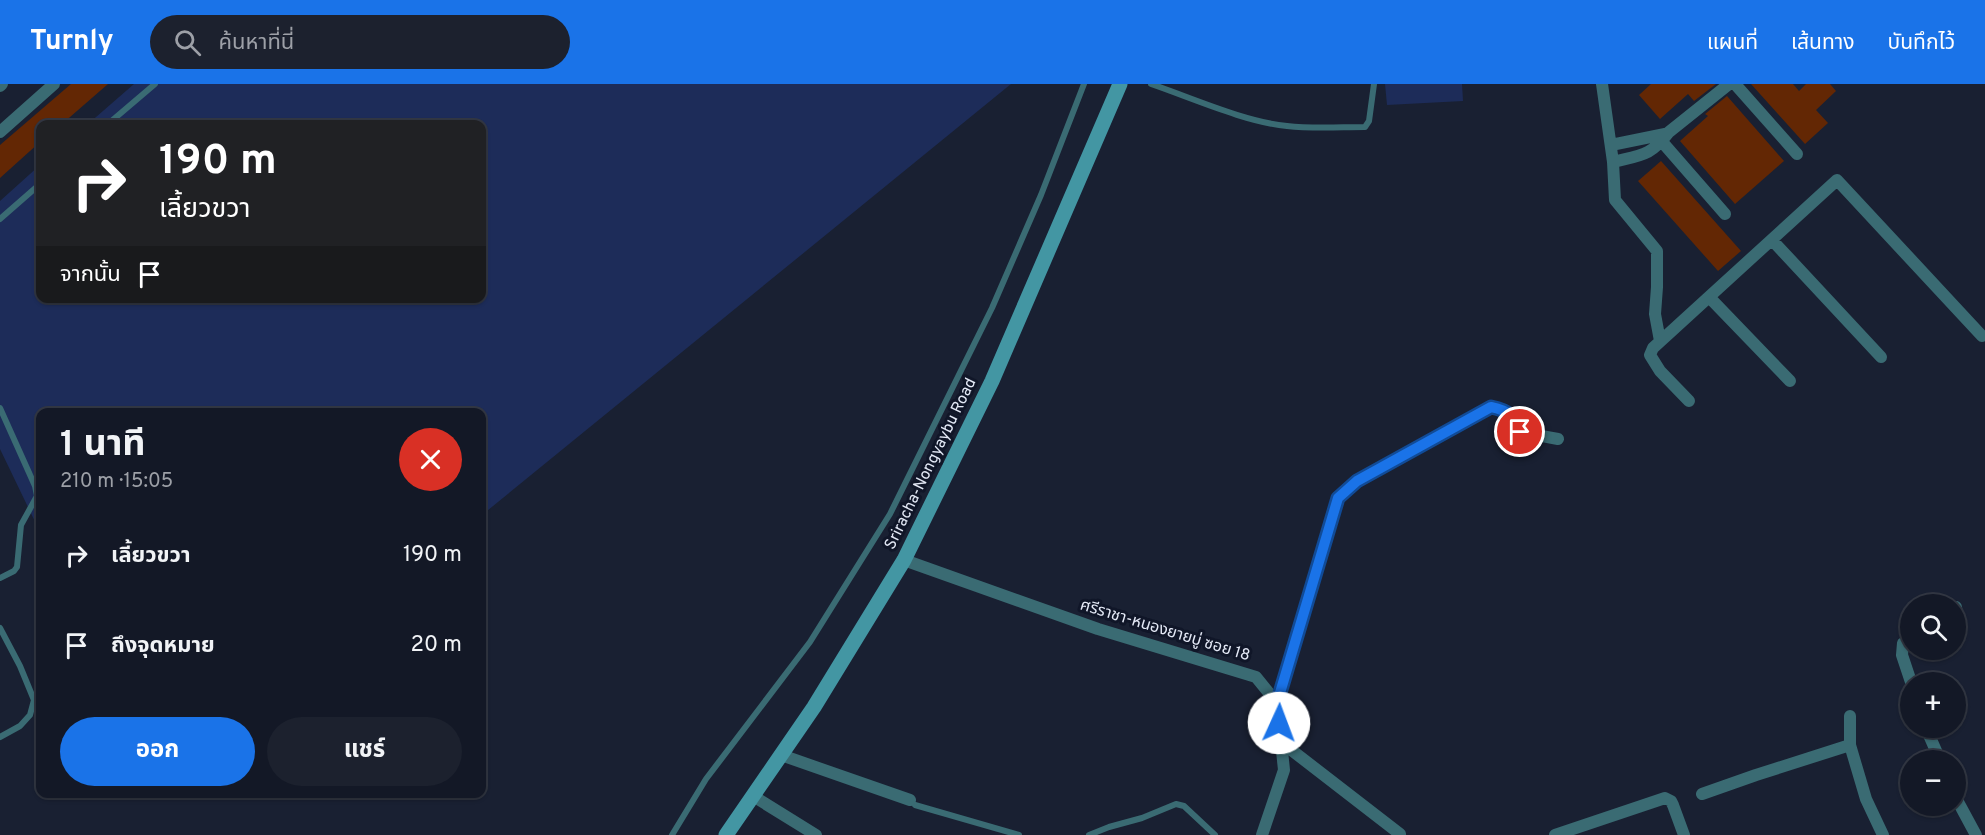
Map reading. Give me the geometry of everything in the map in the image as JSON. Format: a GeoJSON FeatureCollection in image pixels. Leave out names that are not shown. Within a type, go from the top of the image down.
{"type":"FeatureCollection","features":[{"type":"Feature","properties":{"kind":"main road","name":"Sriracha-Nongyaybu Road"},"geometry":{"type":"LineString","coordinates":[[726,835],[820,698],[904,560],[992,381],[1120,84]]}},
{"type":"Feature","properties":{"kind":"street"},"geometry":{"type":"LineString","coordinates":[[0,132],[54,84]]}},
{"type":"Feature","properties":{"kind":"street"},"geometry":{"type":"LineString","coordinates":[[1602,84],[1613,162],[1615,200],[1657,251],[1655,314],[1660,340]]}},
{"type":"Feature","properties":{"kind":"street"},"geometry":{"type":"LineString","coordinates":[[1613,162],[1648,154],[1662,137],[1729,84]]}},
{"type":"Feature","properties":{"kind":"street"},"geometry":{"type":"LineString","coordinates":[[1734,84],[1797,154]]}},
{"type":"Feature","properties":{"kind":"street"},"geometry":{"type":"LineString","coordinates":[[1611,145],[1662,137]]}},
{"type":"Feature","properties":{"kind":"street"},"geometry":{"type":"LineString","coordinates":[[1662,137],[1725,214]]}},
{"type":"Feature","properties":{"kind":"street"},"geometry":{"type":"LineString","coordinates":[[1689,401],[1660,371],[1650,355],[1660,340],[1837,180],[1982,336]]}},
{"type":"Feature","properties":{"kind":"street"},"geometry":{"type":"LineString","coordinates":[[1772,240],[1881,357]]}},
{"type":"Feature","properties":{"kind":"street"},"geometry":{"type":"LineString","coordinates":[[1709,297],[1790,381]]}},
{"type":"Feature","properties":{"kind":"street"},"geometry":{"type":"LineString","coordinates":[[1262,835],[1284,770],[1277,703],[1338,498],[1357,481],[1491,407],[1504,410],[1512,416],[1520,432],[1558,439]]}},
{"type":"Feature","properties":{"kind":"street","name":"ศรีราชา-หนองยายบู่ ซอย 18"},"geometry":{"type":"LineString","coordinates":[[904,560],[1098,629],[1256,677],[1277,703]]}},
{"type":"Feature","properties":{"kind":"street"},"geometry":{"type":"LineString","coordinates":[[1850,716],[1850,745],[1866,798],[1882,835]]}},
{"type":"Feature","properties":{"kind":"street"},"geometry":{"type":"LineString","coordinates":[[1281,742],[1400,834]]}},
{"type":"Feature","properties":{"kind":"street"},"geometry":{"type":"LineString","coordinates":[[1702,794],[1850,745]]}},
{"type":"Feature","properties":{"kind":"street"},"geometry":{"type":"LineString","coordinates":[[781,755],[913,802]]}},
{"type":"Feature","properties":{"kind":"street"},"geometry":{"type":"LineString","coordinates":[[753,796],[816,835]]}},
{"type":"Feature","properties":{"kind":"street"},"geometry":{"type":"LineString","coordinates":[[1555,835],[1665,798],[1671,801],[1684,835]]}},
{"type":"Feature","properties":{"kind":"street"},"geometry":{"type":"LineString","coordinates":[[1966,816],[1976,835]]}},
{"type":"Feature","properties":{"kind":"lane"},"geometry":{"type":"LineString","coordinates":[[113,120],[155,84]]}},
{"type":"Feature","properties":{"kind":"lane"},"geometry":{"type":"LineString","coordinates":[[672,835],[706,779],[810,642],[890,514],[992,308],[1041,195],[1084,84]]}},
{"type":"Feature","properties":{"kind":"lane"},"geometry":{"type":"LineString","coordinates":[[1151,84],[1257,121],[1322,128],[1365,127],[1369,121],[1374,84]]}},
{"type":"Feature","properties":{"kind":"lane"},"geometry":{"type":"LineString","coordinates":[[0,219],[36,188]]}},
{"type":"Feature","properties":{"kind":"lane"},"geometry":{"type":"LineString","coordinates":[[0,408],[36,491]]}},
{"type":"Feature","properties":{"kind":"lane"},"geometry":{"type":"LineString","coordinates":[[0,578],[17,567],[21,525],[36,498]]}},
{"type":"Feature","properties":{"kind":"lane"},"geometry":{"type":"LineString","coordinates":[[0,628],[20,666],[34,700],[30,716],[20,726],[0,737]]}},
{"type":"Feature","properties":{"kind":"lane"},"geometry":{"type":"LineString","coordinates":[[913,802],[1019,835]]}},
{"type":"Feature","properties":{"kind":"lane"},"geometry":{"type":"LineString","coordinates":[[1089,835],[1179,804],[1215,835]]}},
{"type":"Feature","properties":{"kind":"shaded area"},"geometry":{"type":"Polygon","coordinates":[[[134,84],[1011,84],[486,512],[486,408],[36,408],[36,524],[0,449],[0,201],[36,169],[36,303],[486,303],[486,120],[93,120],[134,84]]]}},
{"type":"Feature","properties":{"kind":"shaded area"},"geometry":{"type":"Polygon","coordinates":[[[1385,84],[1462,84],[1463,101],[1387,105],[1385,84]]]}},
{"type":"Feature","properties":{"kind":"building"},"geometry":{"type":"Polygon","coordinates":[[[71,84],[108,84],[67,120],[36,120],[36,146],[0,178],[0,145],[71,84]]]}},
{"type":"Feature","properties":{"kind":"building"},"geometry":{"type":"Polygon","coordinates":[[[1651,84],[1716,84],[1694,101],[1688,94],[1660,119],[1639,95],[1651,84]]]}},
{"type":"Feature","properties":{"kind":"building"},"geometry":{"type":"Polygon","coordinates":[[[1751,84],[1793,84],[1799,91],[1806,84],[1830,84],[1836,91],[1816,110],[1828,123],[1805,144],[1751,84]]]}},
{"type":"Feature","properties":{"kind":"building"},"geometry":{"type":"Polygon","coordinates":[[[1727,96],[1784,161],[1735,204],[1680,141],[1708,116],[1705,114],[1727,96]]]}},
{"type":"Feature","properties":{"kind":"building"},"geometry":{"type":"Polygon","coordinates":[[[1661,161],[1741,251],[1718,271],[1638,181],[1661,161]]]}},
{"type":"Feature","properties":{"kind":"route"},"geometry":{"type":"LineString","coordinates":[[1279,723],[1277,703],[1338,498],[1357,481],[1491,407],[1504,410],[1512,416],[1520,432]]}}]}
